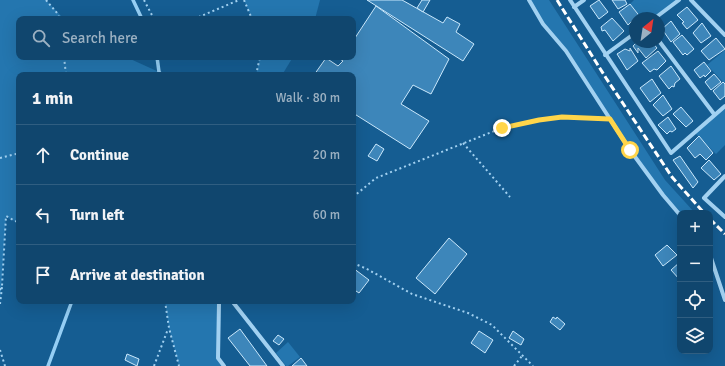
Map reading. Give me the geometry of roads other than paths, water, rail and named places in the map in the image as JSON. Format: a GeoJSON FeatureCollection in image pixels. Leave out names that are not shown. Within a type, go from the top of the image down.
{"type":"FeatureCollection","features":[{"type":"Feature","properties":{"kind":"street"},"geometry":{"type":"LineString","coordinates":[[528,0],[543,24],[566,50],[630,150],[663,195],[677,211]]}},
{"type":"Feature","properties":{"kind":"street"},"geometry":{"type":"LineString","coordinates":[[570,0],[671,153],[725,106]]}},
{"type":"Feature","properties":{"kind":"street"},"geometry":{"type":"LineString","coordinates":[[574,7],[584,0]]}},
{"type":"Feature","properties":{"kind":"street"},"geometry":{"type":"LineString","coordinates":[[663,12],[679,0]]}},
{"type":"Feature","properties":{"kind":"street"},"geometry":{"type":"LineString","coordinates":[[691,0],[725,35]]}},
{"type":"Feature","properties":{"kind":"street"},"geometry":{"type":"LineString","coordinates":[[605,55],[629,37]]}},
{"type":"Feature","properties":{"kind":"street"},"geometry":{"type":"LineString","coordinates":[[664,48],[714,114]]}},
{"type":"Feature","properties":{"kind":"street"},"geometry":{"type":"LineString","coordinates":[[725,176],[704,198],[725,218]]}},
{"type":"Feature","properties":{"kind":"street"},"geometry":{"type":"LineString","coordinates":[[713,264],[725,300]]}},
{"type":"Feature","properties":{"kind":"street"},"geometry":{"type":"LineString","coordinates":[[219,304],[218,358],[224,366]]}},
{"type":"Feature","properties":{"kind":"street"},"geometry":{"type":"LineString","coordinates":[[234,304],[283,366]]}},
{"type":"Feature","properties":{"kind":"waterway"},"geometry":{"type":"LineString","coordinates":[[133,0],[141,16]]}},
{"type":"Feature","properties":{"kind":"waterway"},"geometry":{"type":"LineString","coordinates":[[157,60],[159,72]]}},
{"type":"Feature","properties":{"kind":"waterway"},"geometry":{"type":"LineString","coordinates":[[48,366],[71,304]]}},
{"type":"Feature","properties":{"kind":"railway"},"geometry":{"type":"LineString","coordinates":[[557,0],[606,78],[672,177],[701,210]]}},
{"type":"Feature","properties":{"kind":"railway"},"geometry":{"type":"LineString","coordinates":[[713,222],[725,234]]}}]}
